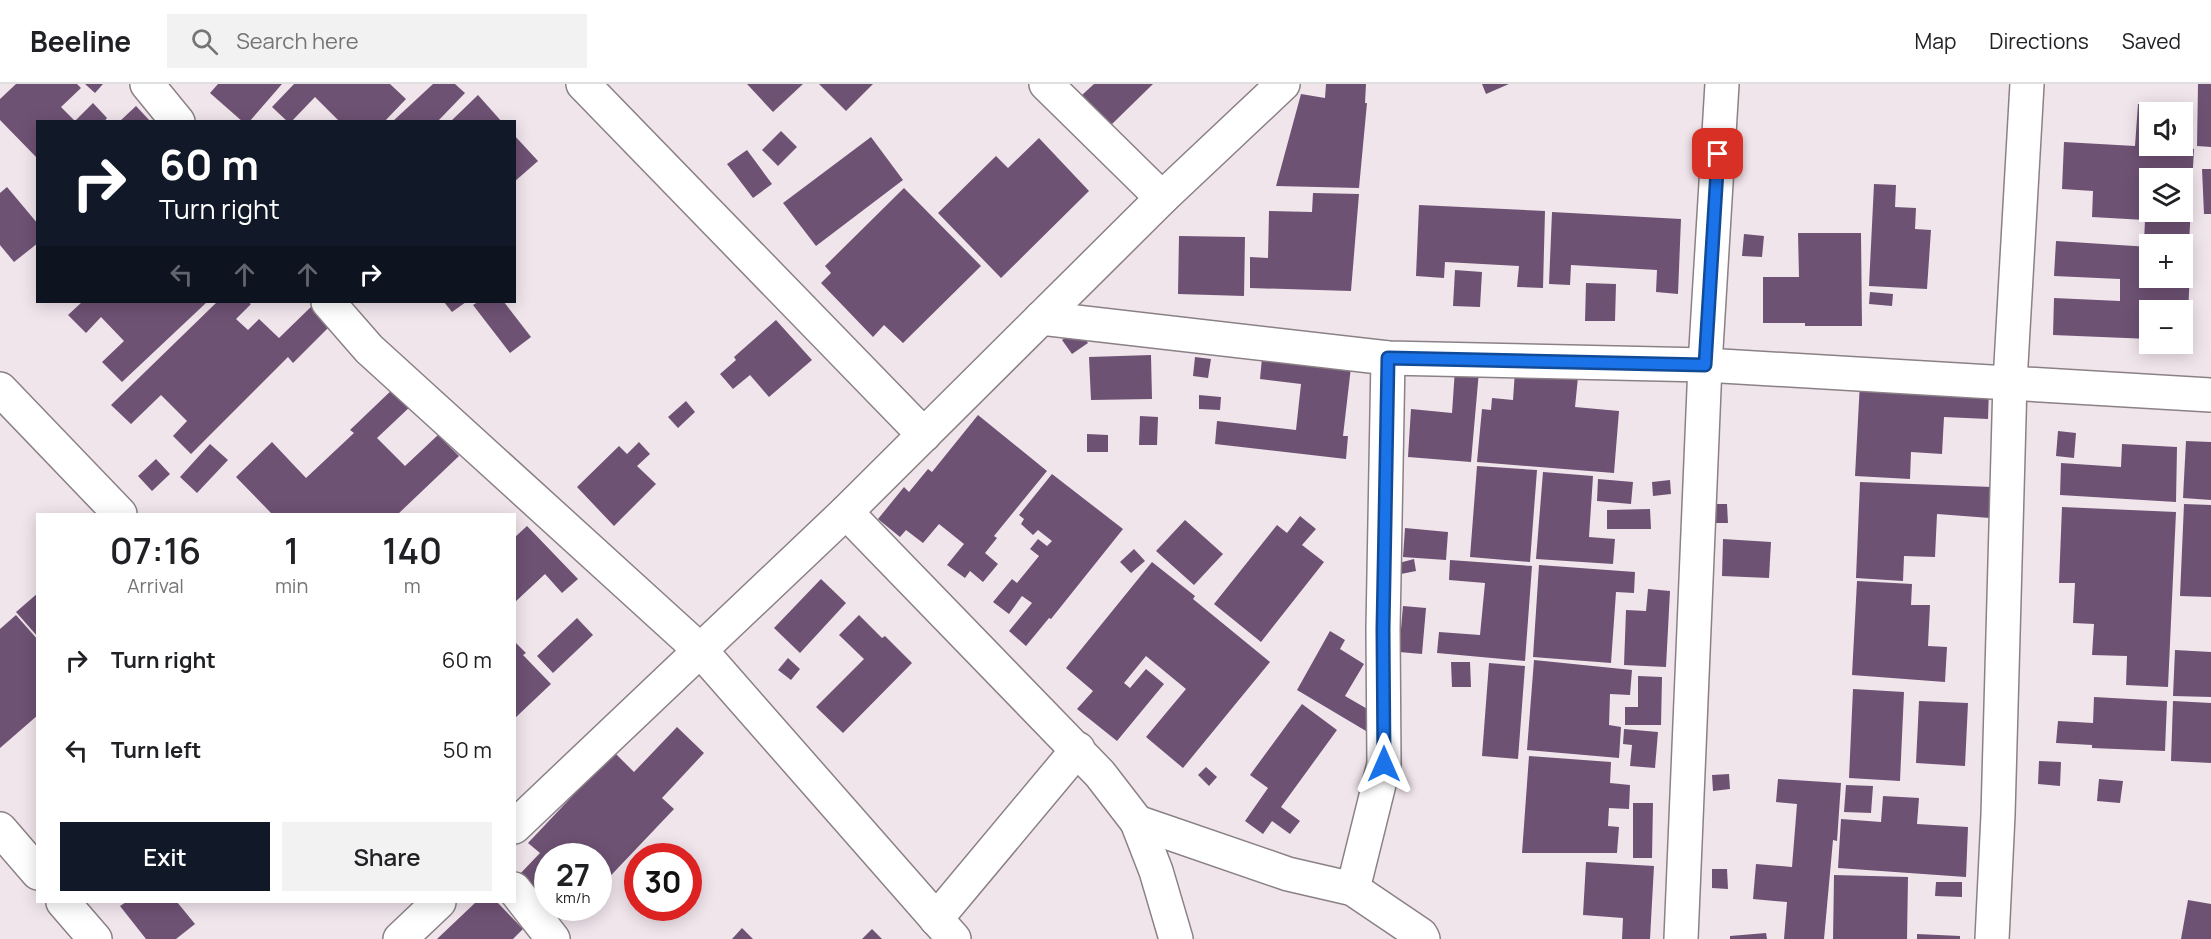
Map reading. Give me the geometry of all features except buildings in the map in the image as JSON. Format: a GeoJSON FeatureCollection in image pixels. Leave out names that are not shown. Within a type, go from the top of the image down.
{"type":"FeatureCollection","features":[{"type":"Feature","properties":{"kind":"street"},"geometry":{"type":"LineString","coordinates":[[147,84],[176,120]]}},
{"type":"Feature","properties":{"kind":"street"},"geometry":{"type":"LineString","coordinates":[[583,84],[924,435]]}},
{"type":"Feature","properties":{"kind":"street"},"geometry":{"type":"LineString","coordinates":[[1046,84],[1162,198]]}},
{"type":"Feature","properties":{"kind":"street"},"geometry":{"type":"LineString","coordinates":[[516,825],[846,512],[1162,198],[1282,84]]}},
{"type":"Feature","properties":{"kind":"street"},"geometry":{"type":"LineString","coordinates":[[1681,939],[1705,365],[1722,84]]}},
{"type":"Feature","properties":{"kind":"street"},"geometry":{"type":"LineString","coordinates":[[1992,939],[1998,815],[2010,382],[2027,84]]}},
{"type":"Feature","properties":{"kind":"street"},"geometry":{"type":"LineString","coordinates":[[329,303],[369,349],[701,651],[945,929],[1078,749]]}},
{"type":"Feature","properties":{"kind":"street"},"geometry":{"type":"LineString","coordinates":[[1041,318],[1388,358],[1705,365],[2211,395]]}},
{"type":"Feature","properties":{"kind":"street"},"geometry":{"type":"LineString","coordinates":[[1353,889],[1384,764],[1383,629],[1388,358]]}},
{"type":"Feature","properties":{"kind":"street"},"geometry":{"type":"LineString","coordinates":[[0,388],[119,513]]}},
{"type":"Feature","properties":{"kind":"street"},"geometry":{"type":"LineString","coordinates":[[846,512],[1078,749],[1137,822],[1156,871],[1176,939]]}},
{"type":"Feature","properties":{"kind":"street"},"geometry":{"type":"LineString","coordinates":[[1137,822],[1288,874],[1353,889],[1421,935],[1423,939]]}},
{"type":"Feature","properties":{"kind":"street"},"geometry":{"type":"LineString","coordinates":[[0,829],[36,871]]}},
{"type":"Feature","properties":{"kind":"street"},"geometry":{"type":"LineString","coordinates":[[516,892],[553,939]]}},
{"type":"Feature","properties":{"kind":"street"},"geometry":{"type":"LineString","coordinates":[[64,903],[95,939]]}},
{"type":"Feature","properties":{"kind":"street"},"geometry":{"type":"LineString","coordinates":[[400,939],[439,903]]}},
{"type":"Feature","properties":{"kind":"route"},"geometry":{"type":"LineString","coordinates":[[1384,764],[1383,629],[1388,358],[1705,365],[1718,154]]}}]}
